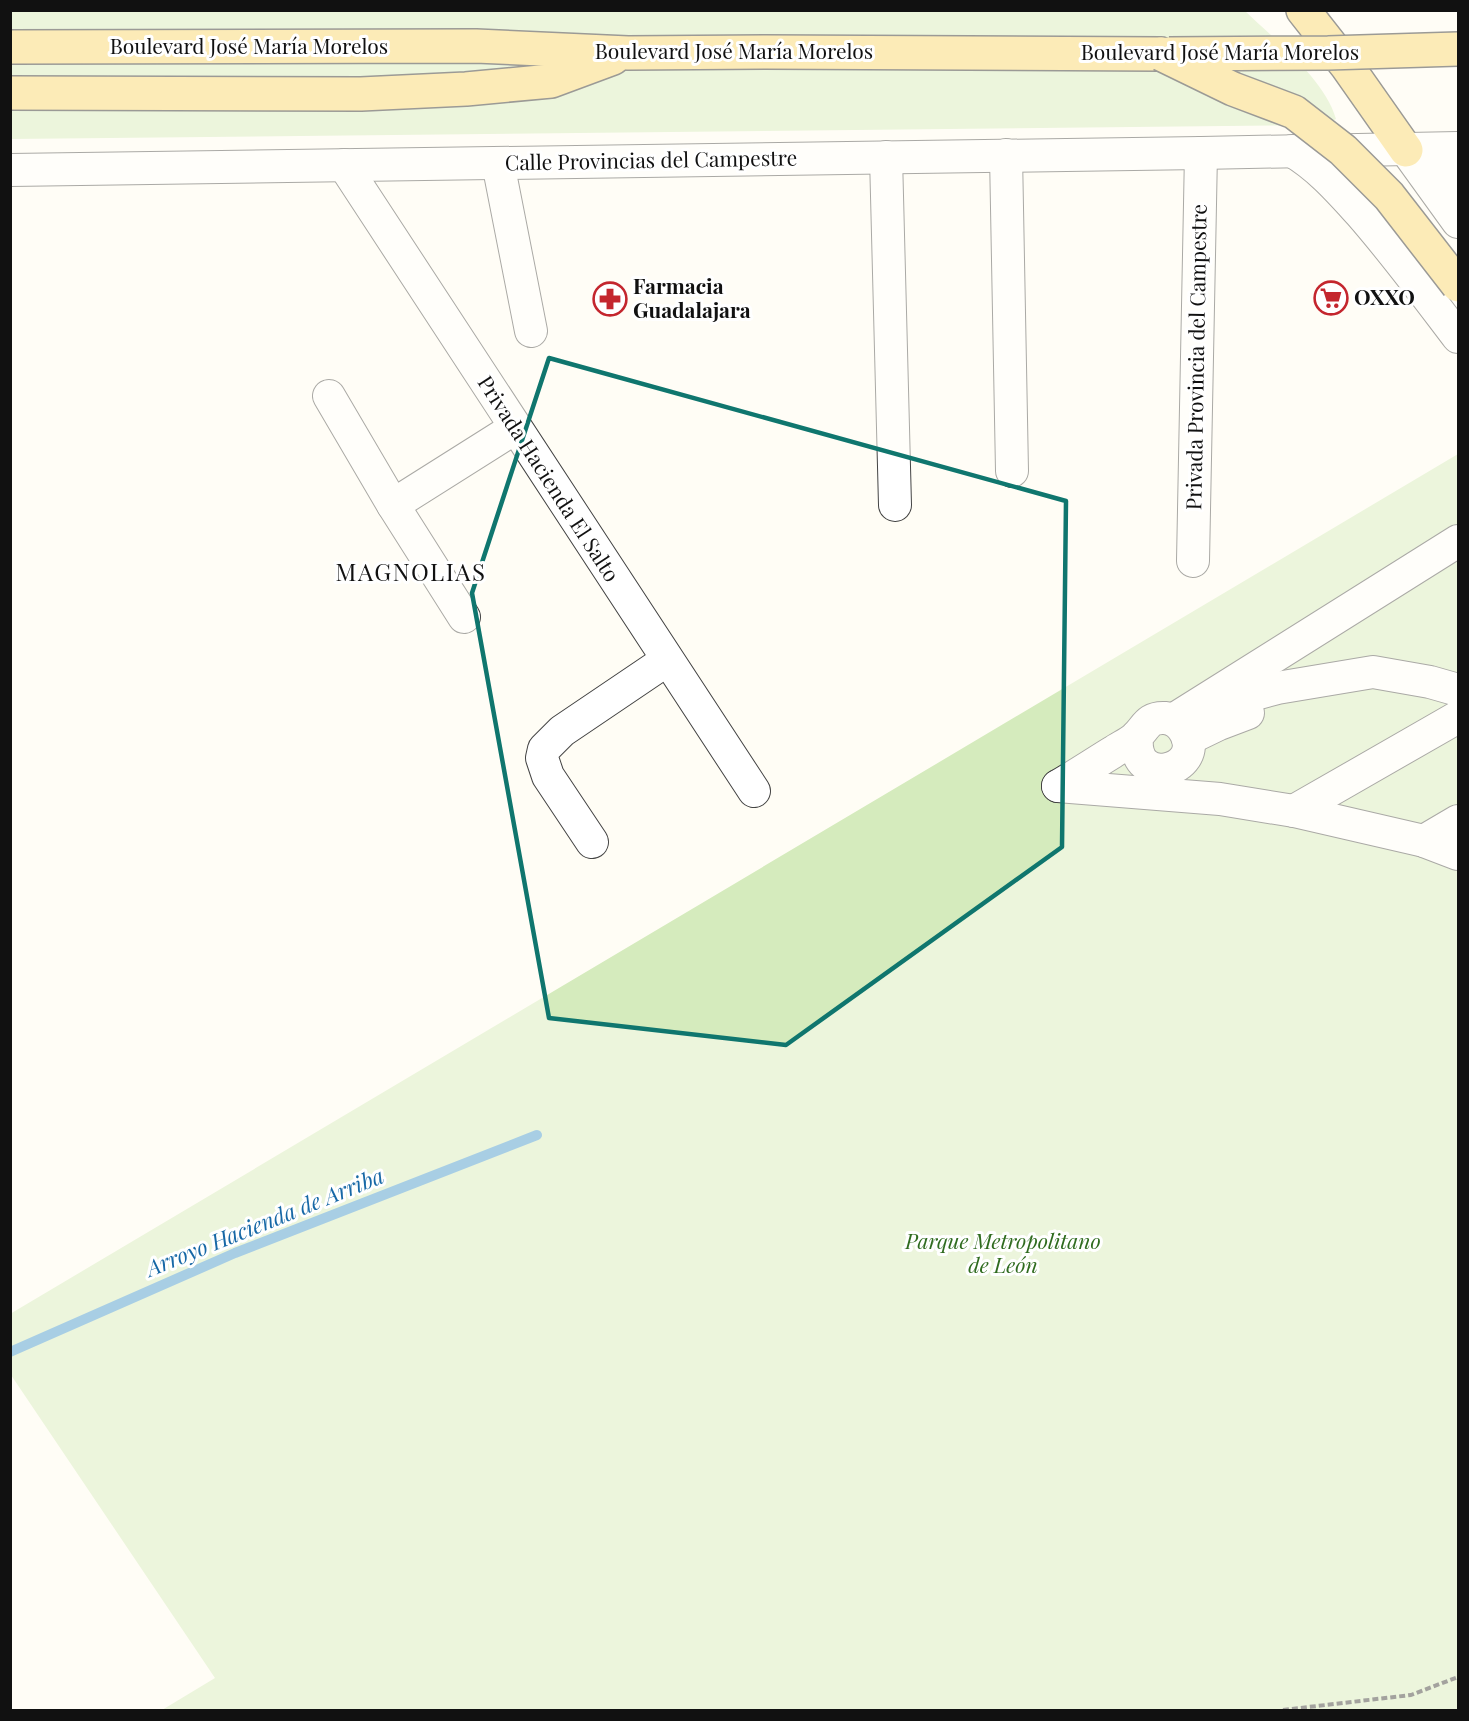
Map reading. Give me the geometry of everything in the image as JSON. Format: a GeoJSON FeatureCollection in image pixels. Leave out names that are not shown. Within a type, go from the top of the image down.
{"type":"FeatureCollection","features":[{"type":"Feature","properties":{"kind":"main road"},"geometry":{"type":"LineString","coordinates":[[1304,10],[1407,150]]}},
{"type":"Feature","properties":{"kind":"main road","name":"Boulevard José María Morelos"},"geometry":{"type":"LineString","coordinates":[[10,47],[476,46],[628,53],[1161,54],[1328,53],[1458,49]]}},
{"type":"Feature","properties":{"kind":"main road"},"geometry":{"type":"LineString","coordinates":[[10,93],[360,94],[466,90],[551,81],[628,53]]}},
{"type":"Feature","properties":{"kind":"main road"},"geometry":{"type":"LineString","coordinates":[[1161,54],[1233,89],[1294,112],[1343,150],[1389,196],[1458,285]]}},
{"type":"Feature","properties":{"kind":"street","name":"Calle Provincias del Campestre"},"geometry":{"type":"LineString","coordinates":[[10,170],[1458,148]]}},
{"type":"Feature","properties":{"kind":"street"},"geometry":{"type":"LineString","coordinates":[[1407,150],[1458,179]]}},
{"type":"Feature","properties":{"kind":"street"},"geometry":{"type":"LineString","coordinates":[[1407,150],[1458,222]]}},
{"type":"Feature","properties":{"kind":"street"},"geometry":{"type":"LineString","coordinates":[[1292,151],[1312,163],[1353,206],[1403,264],[1458,337]]}},
{"type":"Feature","properties":{"kind":"street","name":"Privada Provincia del Campestre"},"geometry":{"type":"LineString","coordinates":[[1193,561],[1201,153]]}},
{"type":"Feature","properties":{"kind":"street"},"geometry":{"type":"LineString","coordinates":[[1006,155],[1012,471]]}},
{"type":"Feature","properties":{"kind":"street"},"geometry":{"type":"LineString","coordinates":[[886,157],[895,505]]}},
{"type":"Feature","properties":{"kind":"street"},"geometry":{"type":"LineString","coordinates":[[498,163],[531,331]]}},
{"type":"Feature","properties":{"kind":"street","name":"Privada Hacienda El Salto"},"geometry":{"type":"LineString","coordinates":[[344,165],[754,791]]}},
{"type":"Feature","properties":{"kind":"street"},"geometry":{"type":"LineString","coordinates":[[329,396],[393,505],[464,617]]}},
{"type":"Feature","properties":{"kind":"street"},"geometry":{"type":"LineString","coordinates":[[393,505],[515,428]]}},
{"type":"Feature","properties":{"kind":"street"},"geometry":{"type":"LineString","coordinates":[[1180,728],[1458,541]]}},
{"type":"Feature","properties":{"kind":"street"},"geometry":{"type":"LineString","coordinates":[[592,842],[548,776],[542,758],[544,749],[562,731],[667,660]]}},
{"type":"Feature","properties":{"kind":"street"},"geometry":{"type":"LineString","coordinates":[[1180,728],[1237,699],[1277,688],[1373,672],[1430,682],[1458,690]]}},
{"type":"Feature","properties":{"kind":"street"},"geometry":{"type":"LineString","coordinates":[[1178,782],[1058,786],[1137,737],[1148,723],[1155,719],[1180,728],[1219,724],[1260,708],[1302,699],[1363,691],[1414,696],[1458,711]]}},
{"type":"Feature","properties":{"kind":"street"},"geometry":{"type":"LineString","coordinates":[[1294,811],[1458,717]]}},
{"type":"Feature","properties":{"kind":"street"},"geometry":{"type":"LineString","coordinates":[[1178,782],[1186,756],[1180,728]]}},
{"type":"Feature","properties":{"kind":"street"},"geometry":{"type":"LineString","coordinates":[[1137,737],[1138,754],[1149,767],[1220,799],[1294,811],[1424,841],[1458,854]]}},
{"type":"Feature","properties":{"kind":"street"},"geometry":{"type":"LineString","coordinates":[[1424,841],[1458,821]]}},
{"type":"Feature","properties":{"kind":"path"},"geometry":{"type":"LineString","coordinates":[[1282,1710],[1411,1695],[1458,1677]]}},
{"type":"Feature","properties":{"kind":"highlighted area"},"geometry":{"type":"Polygon","coordinates":[[[549,358],[1066,501],[1062,847],[786,1045],[549,1018],[472,593],[549,358]]]}},
{"type":"Feature","properties":{"kind":"green space"},"geometry":{"type":"Polygon","coordinates":[[[10,11],[1245,11],[1310,75],[1330,104],[1336,119],[1324,125],[11,139],[10,11]]]}},
{"type":"Feature","properties":{"kind":"green space","name":"Parque Metropolitano de León"},"geometry":{"type":"Polygon","coordinates":[[[1458,454],[1458,1710],[162,1710],[215,1678],[11,1375],[10,1314],[1458,454]]]}},
{"type":"Feature","properties":{"kind":"waterway","name":"Arroyo Hacienda de Arriba"},"geometry":{"type":"LineString","coordinates":[[10,1352],[235,1253],[537,1135]]}},
{"type":"Feature","properties":{"kind":"place","name":"OXXO"},"geometry":{"type":"Point","coordinates":[1331,298]}},
{"type":"Feature","properties":{"kind":"place","name":"Farmacia Guadalajara"},"geometry":{"type":"Point","coordinates":[610,299]}},
{"type":"Feature","properties":{"kind":"district","name":"MAGNOLIAS"},"geometry":{"type":"Point","coordinates":[411,573]}}]}
